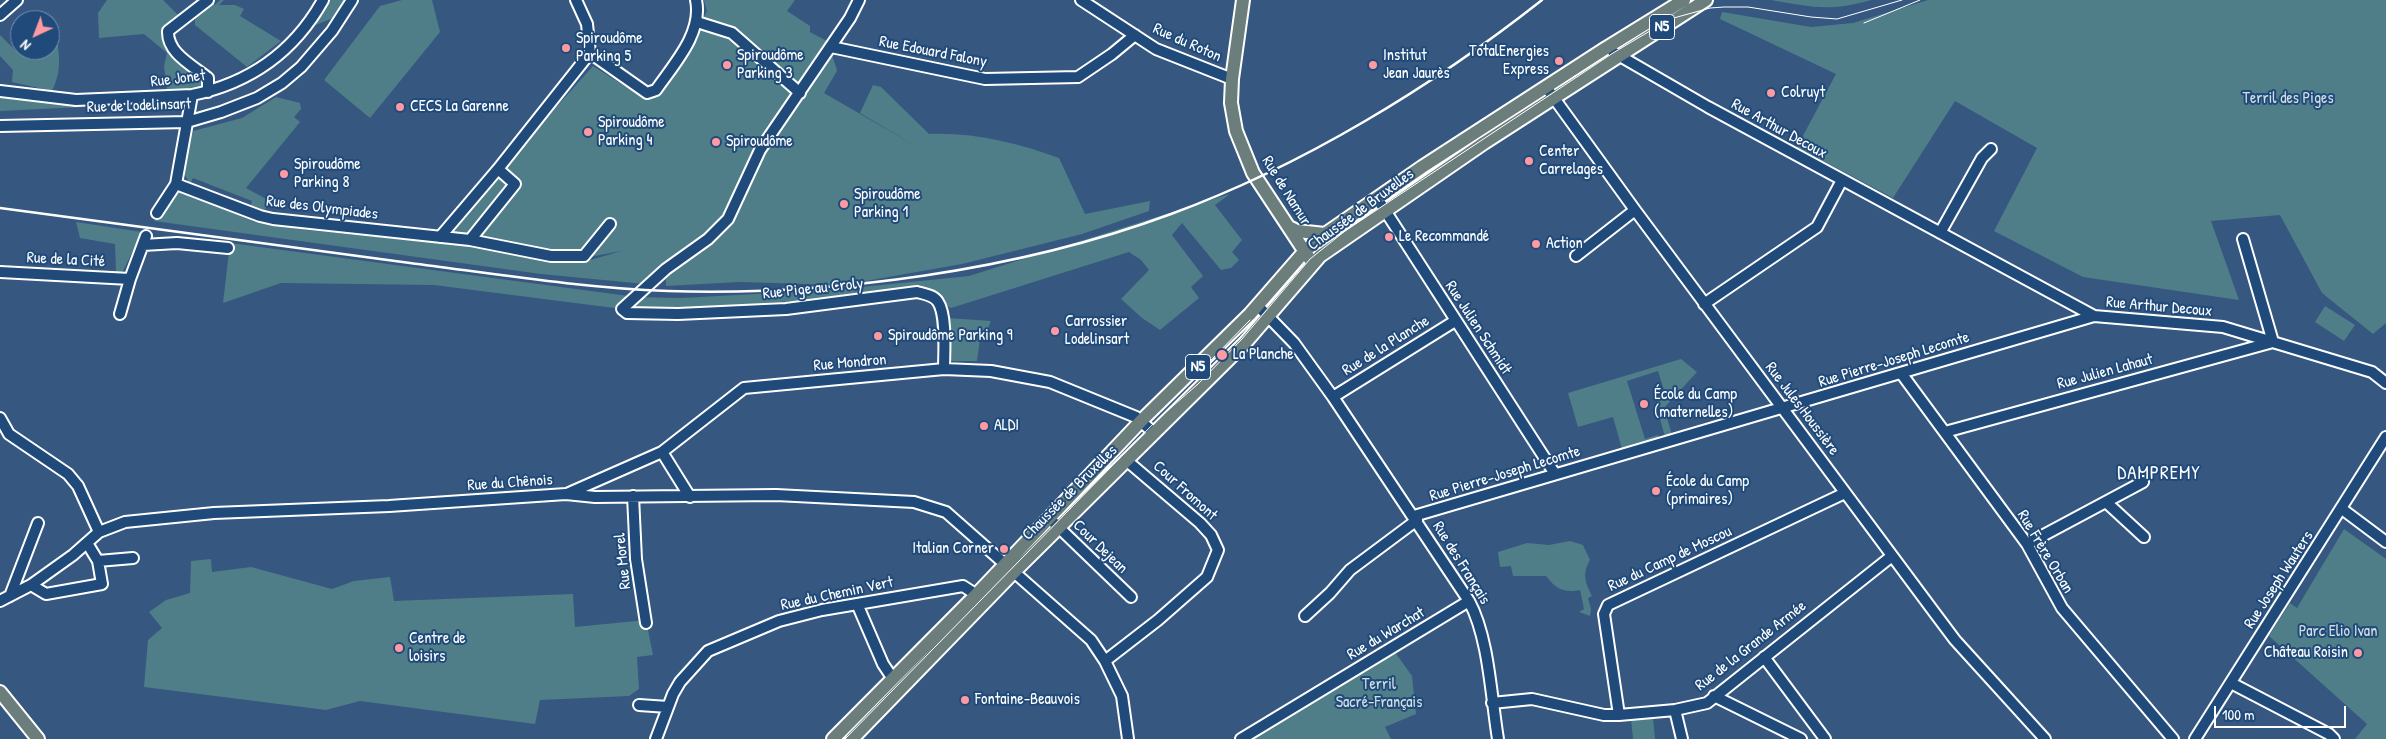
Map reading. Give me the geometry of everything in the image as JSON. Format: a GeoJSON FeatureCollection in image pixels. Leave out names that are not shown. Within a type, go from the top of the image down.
{"type":"FeatureCollection","features":[{"type":"Feature","properties":{"kind":"main road","name":"Rue de Namur"},"geometry":{"type":"LineString","coordinates":[[1243,0],[1232,79],[1231,103],[1236,131],[1246,159],[1260,184],[1291,228],[1304,252],[1314,263]]}},
{"type":"Feature","properties":{"kind":"main road","name":"Chaussée de Bruxelles"},"geometry":{"type":"LineString","coordinates":[[852,739],[1011,568],[1059,528],[1269,318],[1320,256],[1549,92],[1606,48],[1684,0]]}},
{"type":"Feature","properties":{"kind":"main road","name":"Chaussée de Bruxelles"},"geometry":{"type":"LineString","coordinates":[[1011,568],[1049,518],[1142,420],[1190,376],[1258,306],[1304,252],[1325,234],[1377,198],[1549,92],[1618,55],[1706,0]]}},
{"type":"Feature","properties":{"kind":"main road","name":"Chaussée de Bruxelles"},"geometry":{"type":"LineString","coordinates":[[1291,228],[1297,231],[1325,234]]}},
{"type":"Feature","properties":{"kind":"main road","name":"Chaussée de Bruxelles"},"geometry":{"type":"LineString","coordinates":[[833,739],[893,679],[982,598]]}},
{"type":"Feature","properties":{"kind":"main road"},"geometry":{"type":"LineString","coordinates":[[0,692],[38,739]]}},
{"type":"Feature","properties":{"kind":"street"},"geometry":{"type":"LineString","coordinates":[[0,15],[17,0]]}},
{"type":"Feature","properties":{"kind":"street"},"geometry":{"type":"LineString","coordinates":[[208,0],[173,25],[168,31],[168,40],[172,49],[208,78],[208,92]]}},
{"type":"Feature","properties":{"kind":"street","name":"Rue Jonet"},"geometry":{"type":"LineString","coordinates":[[0,91],[76,100],[192,95],[208,92],[250,76],[273,61],[300,34],[323,0]]}},
{"type":"Feature","properties":{"kind":"street","name":"Rue de Lodelinsart"},"geometry":{"type":"LineString","coordinates":[[0,126],[187,122],[222,112],[257,98],[282,83],[301,67],[332,31],[352,0]]}},
{"type":"Feature","properties":{"kind":"street"},"geometry":{"type":"LineString","coordinates":[[440,237],[498,170],[590,54],[587,24],[576,0]]}},
{"type":"Feature","properties":{"kind":"street"},"geometry":{"type":"LineString","coordinates":[[590,54],[647,94],[652,93],[656,90],[689,40],[697,22],[696,0]]}},
{"type":"Feature","properties":{"kind":"street"},"geometry":{"type":"LineString","coordinates":[[697,22],[732,32],[800,93],[831,47],[859,0]]}},
{"type":"Feature","properties":{"kind":"street","name":"Rue du Roton"},"geometry":{"type":"LineString","coordinates":[[1081,0],[1156,49],[1232,79]]}},
{"type":"Feature","properties":{"kind":"street","name":"Rue Edouard Falony"},"geometry":{"type":"LineString","coordinates":[[831,47],[985,78],[1078,77],[1123,46],[1135,35]]}},
{"type":"Feature","properties":{"kind":"street","name":"Rue Arthur Decoux"},"geometry":{"type":"LineString","coordinates":[[1606,48],[1842,180],[2094,316],[2223,327],[2372,372],[2386,383]]}},
{"type":"Feature","properties":{"kind":"street","name":"Rue Jules Houssière"},"geometry":{"type":"LineString","coordinates":[[1549,92],[1704,304],[1955,640],[2045,739]]}},
{"type":"Feature","properties":{"kind":"street","name":"Rue Pige au Croly"},"geometry":{"type":"LineString","coordinates":[[800,93],[760,150],[728,219],[708,239],[655,279],[622,309],[627,313],[678,314],[786,309],[917,292],[929,295],[938,302],[943,316],[944,369]]}},
{"type":"Feature","properties":{"kind":"street"},"geometry":{"type":"LineString","coordinates":[[157,213],[176,184],[192,95]]}},
{"type":"Feature","properties":{"kind":"street"},"geometry":{"type":"LineString","coordinates":[[1940,233],[1982,158],[1991,150]]}},
{"type":"Feature","properties":{"kind":"street"},"geometry":{"type":"LineString","coordinates":[[470,240],[515,184],[498,170]]}},
{"type":"Feature","properties":{"kind":"street"},"geometry":{"type":"LineString","coordinates":[[1704,304],[1817,227],[1842,180]]}},
{"type":"Feature","properties":{"kind":"street","name":"Rue des Olympiades"},"geometry":{"type":"LineString","coordinates":[[176,184],[266,218],[470,240],[550,256],[584,256],[610,224]]}},
{"type":"Feature","properties":{"kind":"street","name":"Rue Julien Schmidt"},"geometry":{"type":"LineString","coordinates":[[1377,198],[1555,474]]}},
{"type":"Feature","properties":{"kind":"street"},"geometry":{"type":"LineString","coordinates":[[1576,256],[1635,210]]}},
{"type":"Feature","properties":{"kind":"street"},"geometry":{"type":"LineString","coordinates":[[2243,239],[2273,342]]}},
{"type":"Feature","properties":{"kind":"street"},"geometry":{"type":"LineString","coordinates":[[120,314],[130,279],[145,240],[228,248]]}},
{"type":"Feature","properties":{"kind":"street","name":"Rue de la Cité"},"geometry":{"type":"LineString","coordinates":[[0,272],[130,279]]}},
{"type":"Feature","properties":{"kind":"street","name":"Rue des Français"},"geometry":{"type":"LineString","coordinates":[[1258,306],[1294,343],[1333,397],[1416,518],[1469,601],[1478,618],[1498,739]]}},
{"type":"Feature","properties":{"kind":"street","name":"Rue Pierre-Joseph Lecomte"},"geometry":{"type":"LineString","coordinates":[[1416,518],[1555,474],[1784,409],[2094,316]]}},
{"type":"Feature","properties":{"kind":"street","name":"Rue de la Planche"},"geometry":{"type":"LineString","coordinates":[[1333,397],[1455,321]]}},
{"type":"Feature","properties":{"kind":"street","name":"Rue Julien Lahaut"},"geometry":{"type":"LineString","coordinates":[[1945,432],[2273,342]]}},
{"type":"Feature","properties":{"kind":"street","name":"Rue Mondron"},"geometry":{"type":"LineString","coordinates":[[566,494],[662,452],[744,388],[944,369],[991,371],[1050,382],[1142,420],[1154,433]]}},
{"type":"Feature","properties":{"kind":"street","name":"Rue Frère Orban"},"geometry":{"type":"LineString","coordinates":[[1901,373],[2027,544],[2062,608],[2173,739]]}},
{"type":"Feature","properties":{"kind":"street"},"geometry":{"type":"LineString","coordinates":[[0,418],[4,436],[68,474],[78,486],[99,532]]}},
{"type":"Feature","properties":{"kind":"street","name":"Rue Joseph Wauters"},"geometry":{"type":"LineString","coordinates":[[2195,739],[2386,437]]}},
{"type":"Feature","properties":{"kind":"street"},"geometry":{"type":"LineString","coordinates":[[662,452],[690,497]]}},
{"type":"Feature","properties":{"kind":"street","name":"Cour Fromont"},"geometry":{"type":"LineString","coordinates":[[1105,661],[1158,620],[1207,577],[1218,550],[1211,535],[1200,523],[1126,460]]}},
{"type":"Feature","properties":{"kind":"street"},"geometry":{"type":"LineString","coordinates":[[2027,544],[2143,482]]}},
{"type":"Feature","properties":{"kind":"street","name":"Rue du Camp de Moscou"},"geometry":{"type":"LineString","coordinates":[[1619,715],[1604,614],[1608,605],[1845,493]]}},
{"type":"Feature","properties":{"kind":"street","name":"Rue du Chênois"},"geometry":{"type":"LineString","coordinates":[[5,599],[31,585],[99,532],[125,522],[214,513],[389,506],[566,494],[690,497],[776,495],[914,502],[946,512],[1011,568]]}},
{"type":"Feature","properties":{"kind":"street","name":"Rue Morel"},"geometry":{"type":"LineString","coordinates":[[634,496],[636,559],[646,623]]}},
{"type":"Feature","properties":{"kind":"street"},"geometry":{"type":"LineString","coordinates":[[2106,502],[2144,537]]}},
{"type":"Feature","properties":{"kind":"street"},"geometry":{"type":"LineString","coordinates":[[2342,509],[2386,542]]}},
{"type":"Feature","properties":{"kind":"street","name":"Cour Dejean"},"geometry":{"type":"LineString","coordinates":[[1049,518],[1131,597]]}},
{"type":"Feature","properties":{"kind":"street"},"geometry":{"type":"LineString","coordinates":[[1304,616],[1330,593],[1350,570],[1416,518]]}},
{"type":"Feature","properties":{"kind":"street","name":"Rue du Chênois"},"geometry":{"type":"LineString","coordinates":[[5,599],[38,523]]}},
{"type":"Feature","properties":{"kind":"street"},"geometry":{"type":"LineString","coordinates":[[31,585],[46,594],[102,584],[98,560],[87,543]]}},
{"type":"Feature","properties":{"kind":"street","name":"Rue de la Grande Armée"},"geometry":{"type":"LineString","coordinates":[[1492,703],[1532,699],[1604,715],[1619,715],[1675,710],[1707,703],[1892,556]]}},
{"type":"Feature","properties":{"kind":"street"},"geometry":{"type":"LineString","coordinates":[[98,560],[133,558]]}},
{"type":"Feature","properties":{"kind":"street"},"geometry":{"type":"LineString","coordinates":[[1011,568],[1091,640],[1105,661],[1122,696],[1128,739]]}},
{"type":"Feature","properties":{"kind":"street","name":"Rue du Chemin Vert"},"geometry":{"type":"LineString","coordinates":[[656,739],[680,682],[708,651],[779,621],[845,606],[858,606],[963,586],[982,598]]}},
{"type":"Feature","properties":{"kind":"street","name":"Rue du Warchat"},"geometry":{"type":"LineString","coordinates":[[1241,739],[1469,601]]}},
{"type":"Feature","properties":{"kind":"street"},"geometry":{"type":"LineString","coordinates":[[858,606],[883,664],[893,679]]}},
{"type":"Feature","properties":{"kind":"street"},"geometry":{"type":"LineString","coordinates":[[1764,657],[1825,739]]}},
{"type":"Feature","properties":{"kind":"street"},"geometry":{"type":"LineString","coordinates":[[2230,683],[2329,734],[2334,739]]}},
{"type":"Feature","properties":{"kind":"street"},"geometry":{"type":"LineString","coordinates":[[1714,696],[1801,739]]}},
{"type":"Feature","properties":{"kind":"street"},"geometry":{"type":"LineString","coordinates":[[640,705],[668,707]]}},
{"type":"Feature","properties":{"kind":"street"},"geometry":{"type":"LineString","coordinates":[[1675,710],[1682,739]]}},
{"type":"Feature","properties":{"kind":"green space"},"geometry":{"type":"Polygon","coordinates":[[[107,0],[163,0],[182,19],[168,31],[171,46],[204,74],[204,89],[167,90],[164,66],[167,53],[144,34],[99,38],[98,13],[107,0]]]}},
{"type":"Feature","properties":{"kind":"green space"},"geometry":{"type":"Polygon","coordinates":[[[220,0],[224,0],[219,5],[235,5],[244,9],[240,16],[281,41],[247,67],[195,25],[195,14],[212,2],[215,5],[220,0]]]}},
{"type":"Feature","properties":{"kind":"green space"},"geometry":{"type":"Polygon","coordinates":[[[328,0],[348,0],[338,16],[313,26],[328,0]]]}},
{"type":"Feature","properties":{"kind":"green space"},"geometry":{"type":"Polygon","coordinates":[[[402,0],[432,0],[440,32],[370,118],[324,80],[380,6],[402,0]]]}},
{"type":"Feature","properties":{"kind":"green space","name":"Spiroudôme"},"geometry":{"type":"Polygon","coordinates":[[[704,0],[795,0],[787,11],[810,26],[810,32],[827,41],[836,67],[837,71],[824,93],[919,148],[860,113],[873,85],[881,87],[929,134],[979,137],[1028,148],[1059,158],[1085,214],[1150,201],[1149,211],[1082,234],[962,264],[843,285],[739,282],[666,286],[666,275],[655,285],[541,274],[154,221],[174,187],[254,222],[307,230],[468,246],[584,262],[621,251],[584,258],[440,237],[593,66],[626,87],[651,97],[693,38],[707,11],[704,0]]]}},
{"type":"Feature","properties":{"kind":"green space"},"geometry":{"type":"Polygon","coordinates":[[[1771,0],[1871,0],[1845,6],[1821,7],[1771,0]]]}},
{"type":"Feature","properties":{"kind":"green space","name":"Terril des Piges"},"geometry":{"type":"Polygon","coordinates":[[[1928,0],[2386,0],[2386,323],[2373,334],[2322,293],[2280,215],[2211,221],[2239,300],[2083,277],[1994,231],[2037,148],[1955,101],[1893,198],[1797,147],[1836,74],[1720,19],[1722,12],[1811,27],[1853,23],[1928,0]]]}},
{"type":"Feature","properties":{"kind":"green space"},"geometry":{"type":"Polygon","coordinates":[[[0,35],[10,45],[10,60],[59,60],[57,78],[52,91],[12,82],[13,70],[0,56],[0,35]]]}},
{"type":"Feature","properties":{"kind":"green space"},"geometry":{"type":"Polygon","coordinates":[[[0,96],[83,107],[0,111],[0,96]]]}},
{"type":"Feature","properties":{"kind":"green space"},"geometry":{"type":"Polygon","coordinates":[[[276,97],[300,103],[301,109],[294,117],[300,122],[246,188],[270,201],[264,211],[250,207],[252,201],[193,178],[190,184],[182,170],[193,131],[242,118],[276,97]]]}},
{"type":"Feature","properties":{"kind":"green space"},"geometry":{"type":"Polygon","coordinates":[[[1230,194],[1215,205],[1242,240],[1232,252],[1239,260],[1231,268],[1221,270],[1182,223],[1172,235],[1203,276],[1191,287],[1199,298],[1160,330],[1142,318],[1121,299],[1149,270],[1141,260],[1129,252],[951,308],[917,292],[627,313],[622,309],[434,285],[281,283],[223,303],[230,243],[636,297],[681,298],[833,290],[969,276],[1230,194]]]}},
{"type":"Feature","properties":{"kind":"green space"},"geometry":{"type":"Polygon","coordinates":[[[76,222],[142,232],[122,273],[116,273],[115,244],[80,238],[76,222]]]}},
{"type":"Feature","properties":{"kind":"green space"},"geometry":{"type":"Polygon","coordinates":[[[2325,306],[2355,325],[2344,341],[2315,322],[2325,306]]]}},
{"type":"Feature","properties":{"kind":"green space"},"geometry":{"type":"Polygon","coordinates":[[[947,318],[991,321],[984,338],[980,339],[977,361],[947,361],[947,318]]]}},
{"type":"Feature","properties":{"kind":"green space"},"geometry":{"type":"Polygon","coordinates":[[[1681,359],[1697,372],[1664,408],[1672,435],[1665,437],[1657,408],[1657,400],[1666,397],[1658,371],[1627,381],[1645,439],[1658,435],[1659,439],[1622,449],[1613,417],[1578,427],[1568,393],[1681,359]]]}},
{"type":"Feature","properties":{"kind":"green space","name":"Parc Elio Ivan"},"geometry":{"type":"Polygon","coordinates":[[[2344,529],[2386,559],[2386,739],[2355,739],[2367,724],[2269,636],[2290,603],[2297,608],[2344,529]]]}},
{"type":"Feature","properties":{"kind":"green space"},"geometry":{"type":"Polygon","coordinates":[[[1570,541],[1583,545],[1590,560],[1585,574],[1592,596],[1588,598],[1591,609],[1590,616],[1579,612],[1584,609],[1580,590],[1569,591],[1560,589],[1546,576],[1513,576],[1511,566],[1500,567],[1498,552],[1527,543],[1549,545],[1570,541]]]}},
{"type":"Feature","properties":{"kind":"green space","name":"Centre de loisirs"},"geometry":{"type":"Polygon","coordinates":[[[211,559],[212,572],[251,567],[332,589],[354,581],[390,577],[394,601],[573,594],[575,627],[646,620],[653,655],[637,657],[639,689],[629,696],[540,700],[535,724],[360,701],[326,710],[144,687],[148,640],[162,628],[149,612],[166,600],[190,593],[191,561],[211,559]]]}},
{"type":"Feature","properties":{"kind":"green space","name":"Terril Sacré-Français"},"geometry":{"type":"Polygon","coordinates":[[[1392,648],[1412,676],[1416,714],[1385,727],[1391,739],[1241,739],[1392,648]]]}},
{"type":"Feature","properties":{"kind":"green space"},"geometry":{"type":"Polygon","coordinates":[[[1653,718],[1655,739],[1633,739],[1631,719],[1653,718]]]}},
{"type":"Feature","properties":{"kind":"tram line"},"geometry":{"type":"LineString","coordinates":[[845,739],[1158,419],[1198,384],[1242,339],[1310,259],[1345,231],[1613,53],[1670,19],[1710,8],[1724,7],[1748,7],[1837,19],[1902,0]]}},
{"type":"Feature","properties":{"kind":"tram line"},"geometry":{"type":"LineString","coordinates":[[1864,23],[1920,0]]}},
{"type":"Feature","properties":{"kind":"tram line"},"geometry":{"type":"LineString","coordinates":[[1184,388],[1250,320]]}},
{"type":"Feature","properties":{"kind":"railway"},"geometry":{"type":"LineString","coordinates":[[0,208],[507,276],[571,284],[636,289],[668,291],[794,289],[859,284],[923,276],[987,265],[1050,251],[1112,234],[1220,195],[1317,148],[1365,121],[1456,63],[1542,0]]}},
{"type":"Feature","properties":{"kind":"place","name":"Spiroudôme Parking 5"},"geometry":{"type":"Point","coordinates":[566,48]}},
{"type":"Feature","properties":{"kind":"place","name":"TotalEnergies Express"},"geometry":{"type":"Point","coordinates":[1559,61]}},
{"type":"Feature","properties":{"kind":"place","name":"Spiroudôme Parking 3"},"geometry":{"type":"Point","coordinates":[727,65]}},
{"type":"Feature","properties":{"kind":"place","name":"Institut Jean Jaurès"},"geometry":{"type":"Point","coordinates":[1373,65]}},
{"type":"Feature","properties":{"kind":"place","name":"Colruyt"},"geometry":{"type":"Point","coordinates":[1771,93]}},
{"type":"Feature","properties":{"kind":"place","name":"CECS La Garenne"},"geometry":{"type":"Point","coordinates":[400,107]}},
{"type":"Feature","properties":{"kind":"place","name":"Spiroudôme Parking 4"},"geometry":{"type":"Point","coordinates":[588,132]}},
{"type":"Feature","properties":{"kind":"place","name":"Spiroudôme"},"geometry":{"type":"Point","coordinates":[716,142]}},
{"type":"Feature","properties":{"kind":"place","name":"Center Carrelages"},"geometry":{"type":"Point","coordinates":[1529,161]}},
{"type":"Feature","properties":{"kind":"place","name":"Spiroudôme Parking 8"},"geometry":{"type":"Point","coordinates":[284,174]}},
{"type":"Feature","properties":{"kind":"place","name":"Spiroudôme Parking 1"},"geometry":{"type":"Point","coordinates":[844,204]}},
{"type":"Feature","properties":{"kind":"place","name":"Le Recommandé"},"geometry":{"type":"Point","coordinates":[1389,237]}},
{"type":"Feature","properties":{"kind":"place","name":"Action"},"geometry":{"type":"Point","coordinates":[1536,244]}},
{"type":"Feature","properties":{"kind":"place","name":"Carrossier Lodelinsart"},"geometry":{"type":"Point","coordinates":[1055,331]}},
{"type":"Feature","properties":{"kind":"place","name":"Spiroudôme Parking 9"},"geometry":{"type":"Point","coordinates":[878,336]}},
{"type":"Feature","properties":{"kind":"place","name":"La Planche"},"geometry":{"type":"Point","coordinates":[1222,355]}},
{"type":"Feature","properties":{"kind":"place","name":"École du Camp (maternelles)"},"geometry":{"type":"Point","coordinates":[1644,404]}},
{"type":"Feature","properties":{"kind":"place","name":"ALDI"},"geometry":{"type":"Point","coordinates":[984,426]}},
{"type":"Feature","properties":{"kind":"place","name":"École du Camp (primaires)"},"geometry":{"type":"Point","coordinates":[1656,491]}},
{"type":"Feature","properties":{"kind":"place","name":"Italian Corner"},"geometry":{"type":"Point","coordinates":[1004,549]}},
{"type":"Feature","properties":{"kind":"place","name":"Centre de loisirs"},"geometry":{"type":"Point","coordinates":[399,648]}},
{"type":"Feature","properties":{"kind":"place","name":"Château Roisin"},"geometry":{"type":"Point","coordinates":[2358,653]}},
{"type":"Feature","properties":{"kind":"place","name":"Fontaine-Beauvois"},"geometry":{"type":"Point","coordinates":[965,700]}},
{"type":"Feature","properties":{"kind":"district","name":"DAMPREMY"},"geometry":{"type":"Point","coordinates":[2159,474]}}]}
